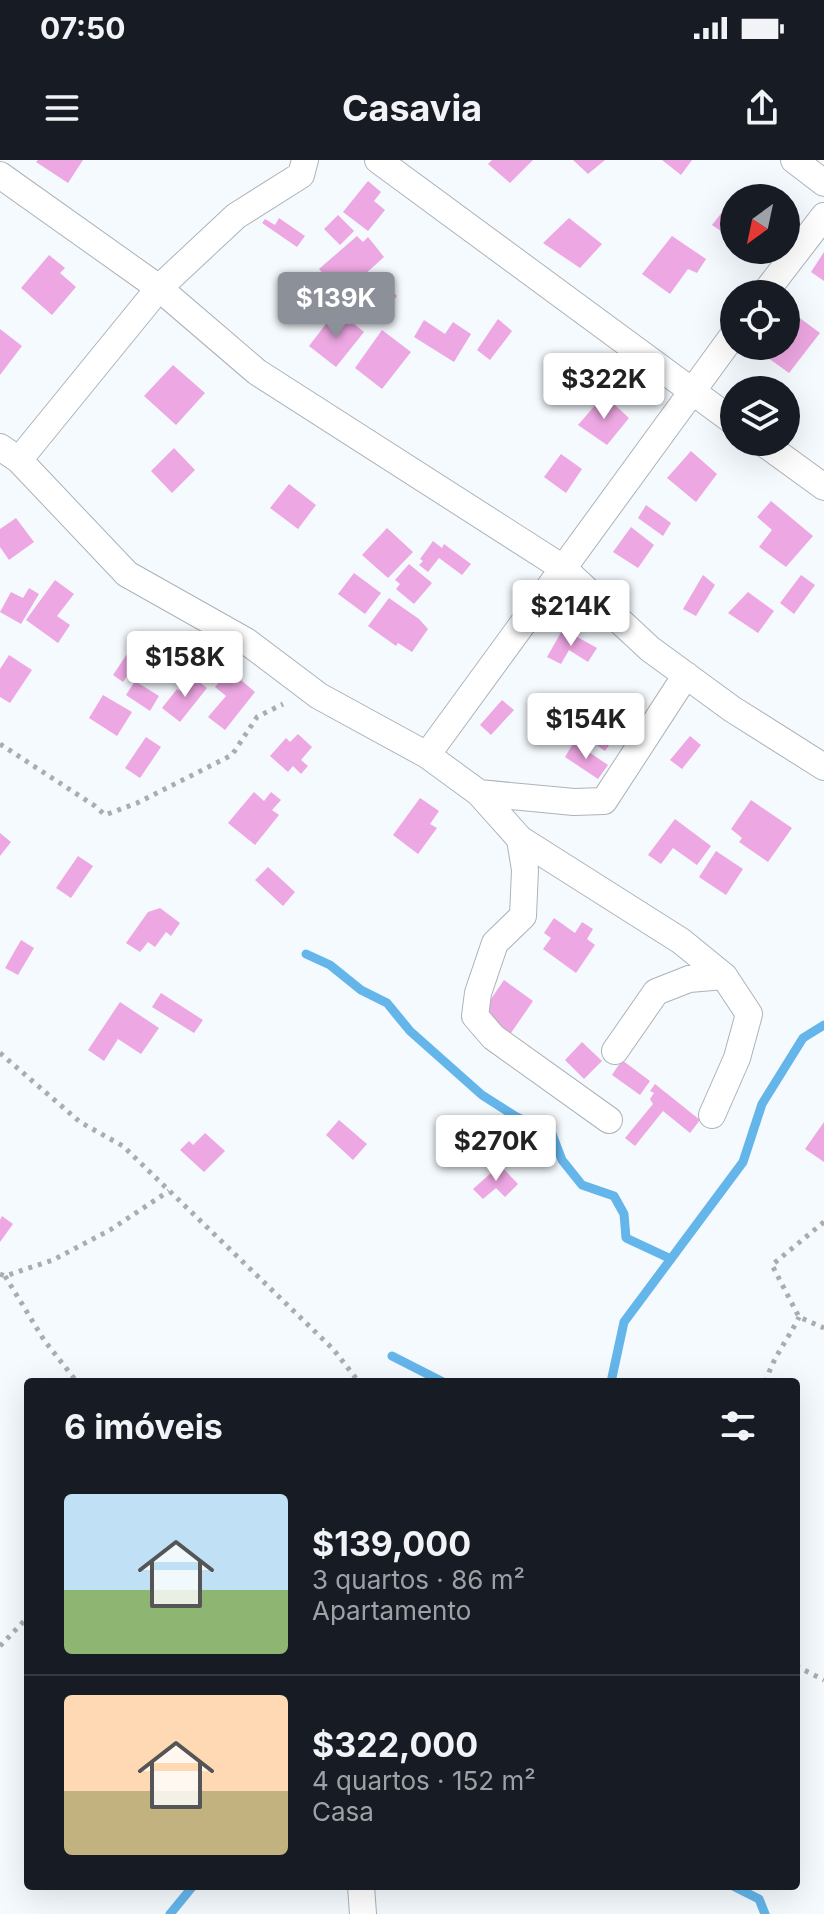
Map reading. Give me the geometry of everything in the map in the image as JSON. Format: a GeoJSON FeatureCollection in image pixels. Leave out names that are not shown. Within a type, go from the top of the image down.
{"type":"FeatureCollection","features":[{"type":"Feature","properties":{"kind":"street"},"geometry":{"type":"LineString","coordinates":[[305,160],[301,175],[236,216],[159,288],[10,453],[127,574],[246,641],[319,696],[427,755],[479,793],[520,839],[681,941],[724,976],[749,1014],[737,1058],[712,1115]]}},
{"type":"Feature","properties":{"kind":"street"},"geometry":{"type":"LineString","coordinates":[[378,160],[720,412]]}},
{"type":"Feature","properties":{"kind":"street"},"geometry":{"type":"LineString","coordinates":[[794,160],[824,183]]}},
{"type":"Feature","properties":{"kind":"street"},"geometry":{"type":"LineString","coordinates":[[0,175],[159,288],[257,372],[563,568],[650,649],[732,709],[824,767]]}},
{"type":"Feature","properties":{"kind":"street"},"geometry":{"type":"LineString","coordinates":[[775,280],[824,216]]}},
{"type":"Feature","properties":{"kind":"street"},"geometry":{"type":"LineString","coordinates":[[427,755],[720,353]]}},
{"type":"Feature","properties":{"kind":"street"},"geometry":{"type":"LineString","coordinates":[[781,456],[824,487]]}},
{"type":"Feature","properties":{"kind":"street"},"geometry":{"type":"LineString","coordinates":[[479,793],[574,802],[604,801],[686,675]]}},
{"type":"Feature","properties":{"kind":"street"},"geometry":{"type":"LineString","coordinates":[[520,839],[525,870],[523,916],[495,943],[478,993],[475,1016],[493,1037],[609,1120]]}},
{"type":"Feature","properties":{"kind":"street"},"geometry":{"type":"LineString","coordinates":[[615,1051],[656,992],[689,979],[724,976]]}},
{"type":"Feature","properties":{"kind":"street"},"geometry":{"type":"LineString","coordinates":[[361,1890],[363,1914]]}},
{"type":"Feature","properties":{"kind":"path"},"geometry":{"type":"LineString","coordinates":[[0,744],[105,815],[137,803],[232,755],[257,717],[285,704],[319,696]]}},
{"type":"Feature","properties":{"kind":"path"},"geometry":{"type":"LineString","coordinates":[[0,1053],[80,1122],[123,1146],[333,1349],[356,1378]]}},
{"type":"Feature","properties":{"kind":"path"},"geometry":{"type":"LineString","coordinates":[[74,1378],[44,1340],[3,1275],[53,1260],[99,1236],[169,1190]]}},
{"type":"Feature","properties":{"kind":"path"},"geometry":{"type":"LineString","coordinates":[[824,1222],[772,1265],[799,1317],[824,1328]]}},
{"type":"Feature","properties":{"kind":"path"},"geometry":{"type":"LineString","coordinates":[[767,1378],[771,1362],[787,1342],[799,1317]]}},
{"type":"Feature","properties":{"kind":"path"},"geometry":{"type":"LineString","coordinates":[[0,1646],[24,1621]]}},
{"type":"Feature","properties":{"kind":"path"},"geometry":{"type":"LineString","coordinates":[[800,1668],[824,1680]]}},
{"type":"Feature","properties":{"kind":"building"},"geometry":{"type":"Polygon","coordinates":[[[83,160],[68,183],[36,162],[83,160]]]}},
{"type":"Feature","properties":{"kind":"building"},"geometry":{"type":"Polygon","coordinates":[[[492,160],[533,160],[510,183],[488,164],[492,160]]]}},
{"type":"Feature","properties":{"kind":"building"},"geometry":{"type":"Polygon","coordinates":[[[573,160],[605,160],[588,174],[573,160]]]}},
{"type":"Feature","properties":{"kind":"building"},"geometry":{"type":"Polygon","coordinates":[[[662,160],[692,160],[681,175],[662,160]]]}},
{"type":"Feature","properties":{"kind":"building"},"geometry":{"type":"Polygon","coordinates":[[[368,181],[381,192],[374,201],[385,210],[368,231],[343,212],[368,181]]]}},
{"type":"Feature","properties":{"kind":"building"},"geometry":{"type":"Polygon","coordinates":[[[338,215],[354,231],[340,245],[324,229],[338,215]]]}},
{"type":"Feature","properties":{"kind":"building"},"geometry":{"type":"Polygon","coordinates":[[[720,215],[720,230],[712,225],[720,215]]]}},
{"type":"Feature","properties":{"kind":"building"},"geometry":{"type":"Polygon","coordinates":[[[279,218],[305,236],[297,247],[262,223],[265,219],[275,225],[279,218]]]}},
{"type":"Feature","properties":{"kind":"building"},"geometry":{"type":"Polygon","coordinates":[[[569,218],[602,244],[580,268],[543,243],[569,218]]]}},
{"type":"Feature","properties":{"kind":"building"},"geometry":{"type":"Polygon","coordinates":[[[357,236],[363,242],[368,237],[384,257],[342,295],[319,269],[357,236]]]}},
{"type":"Feature","properties":{"kind":"building"},"geometry":{"type":"Polygon","coordinates":[[[672,236],[706,259],[697,273],[688,269],[670,294],[642,274],[672,236]]]}},
{"type":"Feature","properties":{"kind":"building"},"geometry":{"type":"Polygon","coordinates":[[[824,252],[824,281],[811,272],[824,252]]]}},
{"type":"Feature","properties":{"kind":"building"},"geometry":{"type":"Polygon","coordinates":[[[49,255],[65,268],[60,273],[76,287],[52,315],[21,288],[49,255]]]}},
{"type":"Feature","properties":{"kind":"building"},"geometry":{"type":"Polygon","coordinates":[[[376,276],[397,296],[384,310],[364,290],[376,276]]]}},
{"type":"Feature","properties":{"kind":"building"},"geometry":{"type":"Polygon","coordinates":[[[343,315],[364,332],[336,367],[309,346],[329,320],[335,324],[343,315]]]}},
{"type":"Feature","properties":{"kind":"building"},"geometry":{"type":"Polygon","coordinates":[[[800,318],[820,333],[800,359],[800,318]]]}},
{"type":"Feature","properties":{"kind":"building"},"geometry":{"type":"Polygon","coordinates":[[[498,319],[512,331],[490,360],[477,350],[498,319]]]}},
{"type":"Feature","properties":{"kind":"building"},"geometry":{"type":"Polygon","coordinates":[[[424,320],[445,334],[453,322],[471,334],[454,362],[414,337],[424,320]]]}},
{"type":"Feature","properties":{"kind":"building"},"geometry":{"type":"Polygon","coordinates":[[[0,329],[22,346],[0,375],[0,329]]]}},
{"type":"Feature","properties":{"kind":"building"},"geometry":{"type":"Polygon","coordinates":[[[382,330],[411,352],[382,389],[355,368],[382,330]]]}},
{"type":"Feature","properties":{"kind":"building"},"geometry":{"type":"Polygon","coordinates":[[[771,360],[799,360],[789,373],[771,360]]]}},
{"type":"Feature","properties":{"kind":"building"},"geometry":{"type":"Polygon","coordinates":[[[173,365],[205,393],[176,425],[144,396],[173,365]]]}},
{"type":"Feature","properties":{"kind":"building"},"geometry":{"type":"Polygon","coordinates":[[[604,395],[629,418],[607,445],[578,425],[604,395]]]}},
{"type":"Feature","properties":{"kind":"building"},"geometry":{"type":"Polygon","coordinates":[[[174,448],[195,470],[172,493],[151,471],[174,448]]]}},
{"type":"Feature","properties":{"kind":"building"},"geometry":{"type":"Polygon","coordinates":[[[691,451],[717,474],[696,502],[667,478],[691,451]]]}},
{"type":"Feature","properties":{"kind":"building"},"geometry":{"type":"Polygon","coordinates":[[[561,454],[582,469],[566,493],[544,477],[561,454]]]}},
{"type":"Feature","properties":{"kind":"building"},"geometry":{"type":"Polygon","coordinates":[[[289,484],[316,505],[298,529],[270,508],[289,484]]]}},
{"type":"Feature","properties":{"kind":"building"},"geometry":{"type":"Polygon","coordinates":[[[771,501],[813,536],[786,567],[759,547],[772,530],[757,517],[771,501]]]}},
{"type":"Feature","properties":{"kind":"building"},"geometry":{"type":"Polygon","coordinates":[[[646,505],[671,523],[663,536],[638,518],[646,505]]]}},
{"type":"Feature","properties":{"kind":"building"},"geometry":{"type":"Polygon","coordinates":[[[16,518],[34,542],[9,560],[0,547],[0,529],[16,518]]]}},
{"type":"Feature","properties":{"kind":"building"},"geometry":{"type":"Polygon","coordinates":[[[631,527],[654,545],[638,568],[613,552],[631,527]]]}},
{"type":"Feature","properties":{"kind":"building"},"geometry":{"type":"Polygon","coordinates":[[[387,528],[413,552],[388,578],[362,555],[387,528]]]}},
{"type":"Feature","properties":{"kind":"building"},"geometry":{"type":"Polygon","coordinates":[[[433,541],[442,548],[444,544],[471,564],[462,575],[439,558],[428,572],[419,565],[433,541]]]}},
{"type":"Feature","properties":{"kind":"building"},"geometry":{"type":"Polygon","coordinates":[[[409,564],[432,583],[414,604],[396,589],[400,584],[395,580],[409,564]]]}},
{"type":"Feature","properties":{"kind":"building"},"geometry":{"type":"Polygon","coordinates":[[[354,573],[381,593],[365,614],[338,594],[354,573]]]}},
{"type":"Feature","properties":{"kind":"building"},"geometry":{"type":"Polygon","coordinates":[[[703,575],[715,585],[696,616],[683,609],[703,575]]]}},
{"type":"Feature","properties":{"kind":"building"},"geometry":{"type":"Polygon","coordinates":[[[801,575],[815,585],[794,614],[780,603],[801,575]]]}},
{"type":"Feature","properties":{"kind":"building"},"geometry":{"type":"Polygon","coordinates":[[[55,580],[74,594],[57,616],[70,625],[58,643],[26,620],[55,580]]]}},
{"type":"Feature","properties":{"kind":"building"},"geometry":{"type":"Polygon","coordinates":[[[29,588],[39,594],[21,624],[0,612],[11,592],[23,598],[29,588]]]}},
{"type":"Feature","properties":{"kind":"building"},"geometry":{"type":"Polygon","coordinates":[[[748,592],[774,611],[758,633],[728,613],[748,592]]]}},
{"type":"Feature","properties":{"kind":"building"},"geometry":{"type":"Polygon","coordinates":[[[389,598],[428,629],[412,652],[398,643],[396,646],[368,626],[389,598]]]}},
{"type":"Feature","properties":{"kind":"building"},"geometry":{"type":"Polygon","coordinates":[[[563,629],[597,648],[588,662],[569,650],[561,664],[547,657],[563,629]]]}},
{"type":"Feature","properties":{"kind":"building"},"geometry":{"type":"Polygon","coordinates":[[[143,641],[148,645],[123,682],[113,675],[133,645],[138,648],[143,641]]]}},
{"type":"Feature","properties":{"kind":"building"},"geometry":{"type":"Polygon","coordinates":[[[9,655],[32,670],[10,703],[0,697],[0,669],[9,655]]]}},
{"type":"Feature","properties":{"kind":"building"},"geometry":{"type":"Polygon","coordinates":[[[216,655],[225,662],[216,673],[208,667],[216,655]]]}},
{"type":"Feature","properties":{"kind":"building"},"geometry":{"type":"Polygon","coordinates":[[[229,670],[255,692],[225,730],[208,717],[226,696],[215,687],[229,670]]]}},
{"type":"Feature","properties":{"kind":"building"},"geometry":{"type":"Polygon","coordinates":[[[192,676],[207,688],[180,722],[162,708],[192,676]]]}},
{"type":"Feature","properties":{"kind":"building"},"geometry":{"type":"Polygon","coordinates":[[[135,681],[159,696],[150,711],[126,695],[135,681]]]}},
{"type":"Feature","properties":{"kind":"building"},"geometry":{"type":"Polygon","coordinates":[[[103,695],[132,712],[117,736],[89,718],[103,695]]]}},
{"type":"Feature","properties":{"kind":"building"},"geometry":{"type":"Polygon","coordinates":[[[605,695],[631,713],[605,751],[592,742],[598,732],[585,723],[605,695]]]}},
{"type":"Feature","properties":{"kind":"building"},"geometry":{"type":"Polygon","coordinates":[[[502,700],[514,710],[491,735],[480,725],[502,700]]]}},
{"type":"Feature","properties":{"kind":"building"},"geometry":{"type":"Polygon","coordinates":[[[298,734],[312,747],[301,760],[308,766],[301,774],[293,766],[288,772],[270,756],[286,738],[290,742],[298,734]]]}},
{"type":"Feature","properties":{"kind":"building"},"geometry":{"type":"Polygon","coordinates":[[[690,736],[701,745],[682,769],[670,760],[690,736]]]}},
{"type":"Feature","properties":{"kind":"building"},"geometry":{"type":"Polygon","coordinates":[[[146,737],[161,747],[140,778],[125,768],[146,737]]]}},
{"type":"Feature","properties":{"kind":"building"},"geometry":{"type":"Polygon","coordinates":[[[574,742],[608,765],[598,779],[565,757],[574,742]]]}},
{"type":"Feature","properties":{"kind":"building"},"geometry":{"type":"Polygon","coordinates":[[[254,792],[264,801],[271,792],[281,800],[272,810],[279,815],[255,845],[228,823],[254,792]]]}},
{"type":"Feature","properties":{"kind":"building"},"geometry":{"type":"Polygon","coordinates":[[[420,798],[439,811],[430,824],[437,828],[418,854],[393,835],[420,798]]]}},
{"type":"Feature","properties":{"kind":"building"},"geometry":{"type":"Polygon","coordinates":[[[751,800],[792,828],[768,862],[739,842],[742,838],[731,829],[751,800]]]}},
{"type":"Feature","properties":{"kind":"building"},"geometry":{"type":"Polygon","coordinates":[[[675,819],[711,846],[697,865],[673,848],[661,864],[648,855],[675,819]]]}},
{"type":"Feature","properties":{"kind":"building"},"geometry":{"type":"Polygon","coordinates":[[[0,833],[11,842],[0,856],[0,833]]]}},
{"type":"Feature","properties":{"kind":"building"},"geometry":{"type":"Polygon","coordinates":[[[716,851],[743,869],[726,895],[699,877],[716,851]]]}},
{"type":"Feature","properties":{"kind":"building"},"geometry":{"type":"Polygon","coordinates":[[[78,856],[93,866],[71,898],[56,888],[78,856]]]}},
{"type":"Feature","properties":{"kind":"building"},"geometry":{"type":"Polygon","coordinates":[[[268,867],[295,892],[283,906],[255,880],[268,867]]]}},
{"type":"Feature","properties":{"kind":"building"},"geometry":{"type":"Polygon","coordinates":[[[160,908],[180,923],[171,936],[166,932],[155,947],[148,942],[140,952],[126,943],[148,912],[160,908]]]}},
{"type":"Feature","properties":{"kind":"building"},"geometry":{"type":"Polygon","coordinates":[[[554,918],[575,933],[582,922],[593,929],[587,939],[595,945],[576,973],[543,949],[551,938],[544,933],[554,918]]]}},
{"type":"Feature","properties":{"kind":"building"},"geometry":{"type":"Polygon","coordinates":[[[21,940],[34,948],[18,975],[5,968],[21,940]]]}},
{"type":"Feature","properties":{"kind":"building"},"geometry":{"type":"Polygon","coordinates":[[[504,980],[533,1001],[511,1033],[482,1012],[504,980]]]}},
{"type":"Feature","properties":{"kind":"building"},"geometry":{"type":"Polygon","coordinates":[[[161,993],[203,1020],[194,1033],[152,1007],[161,993]]]}},
{"type":"Feature","properties":{"kind":"building"},"geometry":{"type":"Polygon","coordinates":[[[120,1002],[159,1028],[141,1054],[118,1039],[104,1061],[88,1050],[120,1002]]]}},
{"type":"Feature","properties":{"kind":"building"},"geometry":{"type":"Polygon","coordinates":[[[582,1042],[602,1061],[584,1079],[565,1060],[582,1042]]]}},
{"type":"Feature","properties":{"kind":"building"},"geometry":{"type":"Polygon","coordinates":[[[622,1060],[650,1081],[640,1095],[612,1075],[622,1060]]]}},
{"type":"Feature","properties":{"kind":"building"},"geometry":{"type":"Polygon","coordinates":[[[655,1084],[700,1120],[690,1133],[663,1111],[635,1146],[625,1138],[653,1104],[650,1099],[654,1093],[650,1091],[655,1084]]]}},
{"type":"Feature","properties":{"kind":"building"},"geometry":{"type":"Polygon","coordinates":[[[339,1120],[367,1144],[353,1160],[326,1135],[339,1120]]]}},
{"type":"Feature","properties":{"kind":"building"},"geometry":{"type":"Polygon","coordinates":[[[824,1122],[824,1162],[805,1149],[824,1122]]]}},
{"type":"Feature","properties":{"kind":"building"},"geometry":{"type":"Polygon","coordinates":[[[205,1133],[225,1151],[204,1172],[180,1150],[189,1141],[193,1145],[205,1133]]]}},
{"type":"Feature","properties":{"kind":"building"},"geometry":{"type":"Polygon","coordinates":[[[500,1165],[518,1184],[505,1197],[496,1188],[483,1199],[473,1189],[500,1165]]]}},
{"type":"Feature","properties":{"kind":"building"},"geometry":{"type":"Polygon","coordinates":[[[2,1216],[13,1224],[0,1242],[0,1220],[2,1216]]]}},
{"type":"Feature","properties":{"kind":"waterway"},"geometry":{"type":"LineString","coordinates":[[306,954],[330,965],[361,990],[387,1003],[410,1031],[482,1095],[552,1134],[562,1160],[582,1185],[614,1196],[624,1214],[626,1238],[671,1259]]}},
{"type":"Feature","properties":{"kind":"waterway"},"geometry":{"type":"LineString","coordinates":[[612,1378],[624,1322],[743,1162],[762,1104],[803,1038],[824,1025]]}},
{"type":"Feature","properties":{"kind":"waterway"},"geometry":{"type":"LineString","coordinates":[[392,1356],[435,1378]]}},
{"type":"Feature","properties":{"kind":"waterway"},"geometry":{"type":"LineString","coordinates":[[170,1914],[190,1890]]}},
{"type":"Feature","properties":{"kind":"waterway"},"geometry":{"type":"LineString","coordinates":[[741,1890],[759,1899],[765,1914]]}}]}
